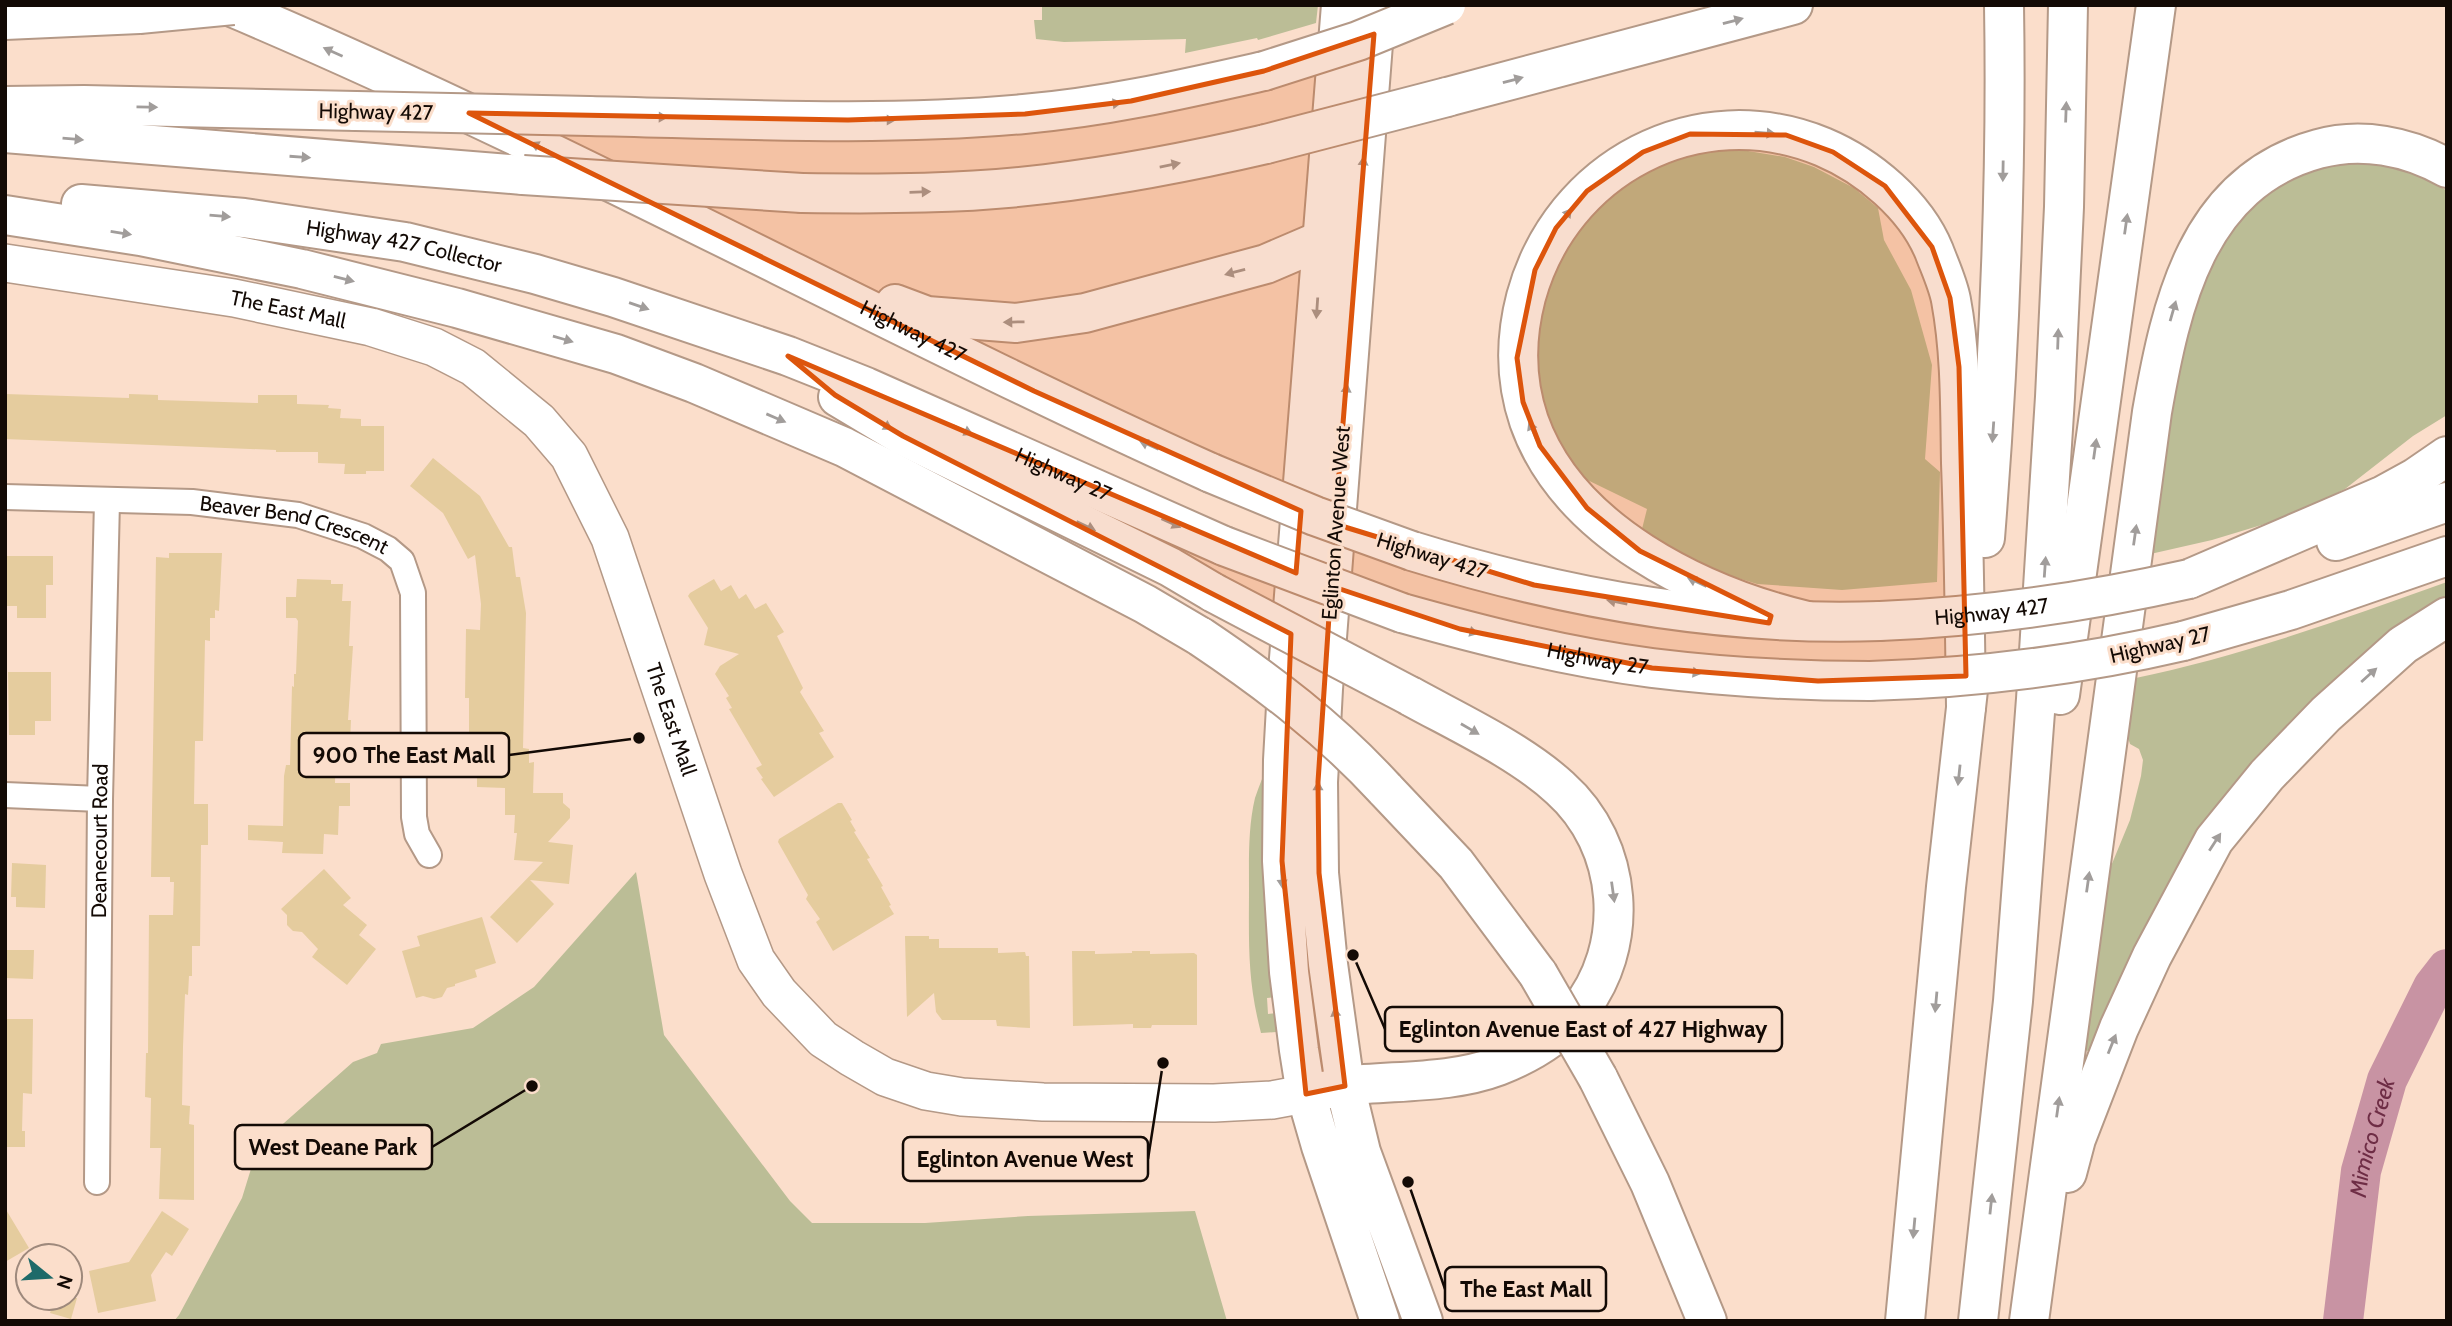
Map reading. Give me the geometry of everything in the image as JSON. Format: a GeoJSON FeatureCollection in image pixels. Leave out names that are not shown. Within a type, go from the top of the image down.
{"type":"FeatureCollection","features":[{"type":"Feature","properties":{"kind":"main road"},"geometry":{"type":"LineString","coordinates":[[227,5],[474,116],[733,242],[927,316],[1016,323],[1085,313],[1266,264],[1322,240]]}},
{"type":"Feature","properties":{"kind":"main road"},"geometry":{"type":"LineString","coordinates":[[5,20],[139,15],[233,5]]}},
{"type":"Feature","properties":{"kind":"main road","name":"Eglinton Avenue West"},"geometry":{"type":"LineString","coordinates":[[1341,5],[1289,671],[1282,806],[1284,920],[1306,1094],[1380,1321]]}},
{"type":"Feature","properties":{"kind":"main road","name":"Eglinton Avenue West"},"geometry":{"type":"LineString","coordinates":[[1376,5],[1327,635],[1318,782],[1319,873],[1345,1086],[1361,1152],[1423,1321]]}},
{"type":"Feature","properties":{"kind":"main road","name":"Highway 427"},"geometry":{"type":"LineString","coordinates":[[5,106],[809,120],[988,117],[1131,101],[1264,71],[1358,40],[1446,5]]}},
{"type":"Feature","properties":{"kind":"main road"},"geometry":{"type":"LineString","coordinates":[[5,132],[523,176],[803,192],[922,192],[1045,184],[1135,172],[1266,144],[1793,5]]}},
{"type":"Feature","properties":{"kind":"main road"},"geometry":{"type":"LineString","coordinates":[[1905,1321],[1984,549],[1998,364],[2003,193],[2004,5]]}},
{"type":"Feature","properties":{"kind":"main road"},"geometry":{"type":"LineString","coordinates":[[1978,1321],[2013,1001],[2036,699],[2064,207],[2068,5]]}},
{"type":"Feature","properties":{"kind":"main road"},"geometry":{"type":"LineString","coordinates":[[2013,1001],[2098,428],[2156,5]]}},
{"type":"Feature","properties":{"kind":"main road"},"geometry":{"type":"LineString","coordinates":[[1807,621],[1747,604],[1693,581],[1640,551],[1604,525],[1567,487],[1552,466],[1540,446],[1523,402],[1517,358],[1521,316],[1535,270],[1556,228],[1587,191],[1618,168],[1668,141],[1690,134],[1724,131],[1766,132],[1808,141],[1833,152],[1885,186],[1911,214],[1932,247],[1950,298],[1959,366],[1965,548],[1966,707]]}},
{"type":"Feature","properties":{"kind":"main road"},"geometry":{"type":"LineString","coordinates":[[2030,1321],[2152,412],[2167,334],[2184,279],[2219,216],[2246,187],[2283,161],[2324,147],[2366,144],[2401,149],[2423,156],[2447,169]]}},
{"type":"Feature","properties":{"kind":"main road","name":"Highway 427 Collector"},"geometry":{"type":"LineString","coordinates":[[5,200],[141,208],[244,218],[405,242],[535,274],[613,297],[788,356]]}},
{"type":"Feature","properties":{"kind":"main road"},"geometry":{"type":"LineString","coordinates":[[5,215],[140,236],[302,269],[457,308],[616,354],[694,383],[844,446],[1145,604],[1201,637],[1261,677],[1354,755],[1456,864],[1538,974],[1598,1078],[1650,1183],[1707,1321]]}},
{"type":"Feature","properties":{"kind":"main road","name":"Highway 427"},"geometry":{"type":"LineString","coordinates":[[733,242],[988,369],[1211,473],[1315,516],[1412,551],[1499,576],[1622,603],[1706,615],[1807,621],[1880,621],[1997,613],[2117,594],[2189,579]]}},
{"type":"Feature","properties":{"kind":"main road","name":"The East Mall"},"geometry":{"type":"LineString","coordinates":[[5,263],[234,298],[372,327],[434,348],[474,367],[539,421],[569,456],[610,538],[723,874],[756,960],[788,1002],[823,1038],[852,1058],[885,1077],[926,1091],[962,1097],[1043,1102],[1214,1103],[1285,1099],[1345,1086]]}},
{"type":"Feature","properties":{"kind":"main road"},"geometry":{"type":"LineString","coordinates":[[788,356],[835,395],[903,436],[1170,567],[1410,696],[1518,758],[1560,788],[1590,825],[1608,862],[1615,906],[1612,940],[1602,974],[1576,1014],[1550,1037],[1521,1056],[1478,1072],[1435,1079],[1345,1086]]}},
{"type":"Feature","properties":{"kind":"main road","name":"Highway 27"},"geometry":{"type":"LineString","coordinates":[[788,356],[866,387],[1224,546],[1402,613],[1513,642],[1652,668],[1759,678],[1870,681],[1941,678],[2061,665],[2183,641],[2291,610],[2447,556]]}},
{"type":"Feature","properties":{"kind":"main road"},"geometry":{"type":"LineString","coordinates":[[2189,579],[2384,495],[2447,456]]}},
{"type":"Feature","properties":{"kind":"main road"},"geometry":{"type":"LineString","coordinates":[[2189,579],[2250,567],[2311,550],[2447,502]]}},
{"type":"Feature","properties":{"kind":"main road"},"geometry":{"type":"LineString","coordinates":[[2030,1321],[2076,1139],[2152,956],[2214,840],[2267,775],[2326,714],[2403,645],[2447,617]]}},
{"type":"Feature","properties":{"kind":"street","name":"Beaver Bend Crescent"},"geometry":{"type":"LineString","coordinates":[[5,498],[192,502],[298,515],[363,536],[388,549],[402,561],[413,593],[414,817],[417,834],[429,855]]}},
{"type":"Feature","properties":{"kind":"street","name":"Deanecourt Road"},"geometry":{"type":"LineString","coordinates":[[97,1182],[100,799],[107,501]]}},
{"type":"Feature","properties":{"kind":"street"},"geometry":{"type":"LineString","coordinates":[[5,795],[100,799]]}},
{"type":"Feature","properties":{"kind":"highlighted area"},"geometry":{"type":"Polygon","coordinates":[[[1374,34],[1335,524],[1534,585],[1769,623],[1771,616],[1640,551],[1587,508],[1540,446],[1523,402],[1517,358],[1535,270],[1556,228],[1587,191],[1643,152],[1690,134],[1786,135],[1833,152],[1885,186],[1932,247],[1950,298],[1959,367],[1966,676],[1818,681],[1652,668],[1460,629],[1331,586],[1318,782],[1319,873],[1345,1086],[1306,1094],[1282,861],[1291,634],[903,436],[835,395],[788,356],[1296,573],[1301,511],[1034,391],[469,113],[848,120],[1025,114],[1131,101],[1264,71],[1374,34]]]}},
{"type":"Feature","properties":{"kind":"green space"},"geometry":{"type":"Polygon","coordinates":[[[1042,5],[1318,5],[1316,23],[1258,40],[1257,38],[1185,53],[1186,39],[1064,42],[1036,39],[1034,20],[1042,20],[1042,5]]]}},
{"type":"Feature","properties":{"kind":"green space"},"geometry":{"type":"Polygon","coordinates":[[[1736,149],[1785,157],[1814,167],[1854,188],[1878,208],[1884,240],[1911,290],[1932,365],[1925,459],[1940,472],[1937,582],[1842,590],[1757,584],[1709,569],[1641,533],[1647,509],[1575,474],[1554,442],[1533,369],[1534,325],[1556,256],[1616,188],[1652,167],[1692,154],[1736,149]]]}},
{"type":"Feature","properties":{"kind":"green space"},"geometry":{"type":"Polygon","coordinates":[[[2348,160],[2411,172],[2447,191],[2447,415],[2413,436],[2345,489],[2288,517],[2212,540],[2146,555],[2185,314],[2231,224],[2289,176],[2348,160]]]}},
{"type":"Feature","properties":{"kind":"green space"},"geometry":{"type":"Polygon","coordinates":[[[2447,582],[2447,602],[2330,688],[2094,1053],[2079,1048],[2102,888],[2130,820],[2141,776],[2143,760],[2139,749],[2130,744],[2124,725],[2131,679],[2251,648],[2447,582]]]}},
{"type":"Feature","properties":{"kind":"green space"},"geometry":{"type":"Polygon","coordinates":[[[1269,762],[1275,997],[1267,998],[1268,1014],[1277,1013],[1276,1032],[1261,1033],[1253,995],[1250,961],[1249,843],[1255,798],[1269,762]]]}},
{"type":"Feature","properties":{"kind":"green space"},"geometry":{"type":"Polygon","coordinates":[[[636,872],[664,1035],[790,1201],[812,1223],[925,1223],[1028,1216],[1195,1211],[1227,1321],[174,1321],[242,1198],[258,1146],[353,1062],[377,1053],[381,1044],[473,1028],[534,987],[636,872]]]}},
{"type":"Feature","properties":{"kind":"building"},"geometry":{"type":"Polygon","coordinates":[[[5,394],[129,398],[129,394],[158,395],[158,400],[258,403],[258,395],[297,395],[297,404],[329,405],[328,408],[341,409],[340,418],[361,419],[361,426],[384,426],[384,471],[344,474],[345,464],[318,463],[318,452],[5,439],[5,394]]]}},
{"type":"Feature","properties":{"kind":"building"},"geometry":{"type":"Polygon","coordinates":[[[433,458],[480,496],[509,547],[512,547],[516,577],[520,577],[526,613],[523,748],[529,749],[529,763],[534,762],[533,793],[563,793],[563,803],[570,809],[570,818],[548,842],[573,845],[569,884],[530,880],[554,904],[517,943],[490,917],[543,862],[514,860],[517,833],[514,833],[515,815],[505,815],[505,788],[477,787],[474,743],[469,743],[469,698],[465,698],[466,629],[480,630],[481,604],[475,555],[468,559],[443,513],[410,486],[433,458]]]}},
{"type":"Feature","properties":{"kind":"building"},"geometry":{"type":"Polygon","coordinates":[[[169,553],[222,553],[219,611],[215,610],[215,618],[210,618],[210,641],[205,640],[203,741],[195,741],[194,804],[208,804],[208,845],[201,845],[200,946],[192,946],[192,976],[189,976],[188,995],[185,994],[182,1105],[190,1106],[189,1124],[194,1125],[194,1200],[159,1199],[161,1148],[150,1148],[151,1098],[145,1097],[149,915],[173,915],[174,882],[170,882],[170,877],[151,877],[156,557],[169,558],[169,553]]]}},
{"type":"Feature","properties":{"kind":"building"},"geometry":{"type":"Polygon","coordinates":[[[5,556],[53,556],[53,585],[46,585],[46,618],[17,618],[17,606],[5,606],[5,556]]]}},
{"type":"Feature","properties":{"kind":"building"},"geometry":{"type":"Polygon","coordinates":[[[297,579],[331,580],[331,584],[343,584],[342,601],[351,601],[349,646],[353,646],[348,720],[351,720],[350,743],[336,742],[335,783],[350,783],[350,806],[339,806],[338,835],[324,834],[323,854],[282,853],[283,842],[248,840],[248,825],[283,826],[284,776],[286,765],[290,765],[292,686],[294,687],[296,674],[298,621],[296,618],[286,618],[286,597],[296,597],[297,579]]]}},
{"type":"Feature","properties":{"kind":"building"},"geometry":{"type":"Polygon","coordinates":[[[714,579],[721,591],[731,585],[739,599],[746,594],[755,609],[766,603],[784,632],[777,636],[803,688],[800,692],[824,731],[819,733],[834,757],[774,797],[761,779],[763,778],[756,768],[762,765],[729,709],[732,708],[726,698],[729,696],[715,674],[720,666],[739,654],[704,645],[708,628],[688,596],[714,579]]]}},
{"type":"Feature","properties":{"kind":"building"},"geometry":{"type":"Polygon","coordinates":[[[8,672],[51,672],[51,721],[35,721],[35,735],[9,735],[8,672]]]}},
{"type":"Feature","properties":{"kind":"building"},"geometry":{"type":"Polygon","coordinates":[[[842,803],[852,820],[850,821],[856,831],[854,832],[870,858],[867,859],[883,886],[881,887],[894,914],[833,951],[816,922],[820,919],[806,899],[808,895],[778,842],[842,803]]]}},
{"type":"Feature","properties":{"kind":"building"},"geometry":{"type":"Polygon","coordinates":[[[12,863],[46,865],[45,908],[16,907],[16,897],[11,897],[12,863]]]}},
{"type":"Feature","properties":{"kind":"building"},"geometry":{"type":"Polygon","coordinates":[[[324,869],[351,898],[343,905],[367,925],[359,935],[376,949],[347,985],[312,957],[318,949],[302,932],[293,931],[287,925],[287,915],[281,909],[324,869]]]}},
{"type":"Feature","properties":{"kind":"building"},"geometry":{"type":"Polygon","coordinates":[[[482,917],[496,963],[475,970],[477,977],[447,988],[442,997],[416,998],[402,951],[420,946],[417,936],[482,917]]]}},
{"type":"Feature","properties":{"kind":"building"},"geometry":{"type":"Polygon","coordinates":[[[905,936],[929,936],[929,939],[939,939],[939,948],[998,948],[998,953],[1025,952],[1026,956],[1029,956],[1030,1028],[997,1026],[996,1020],[942,1020],[936,1012],[934,993],[907,1017],[905,936]]]}},
{"type":"Feature","properties":{"kind":"building"},"geometry":{"type":"Polygon","coordinates":[[[5,950],[34,950],[33,979],[5,978],[5,950]]]}},
{"type":"Feature","properties":{"kind":"building"},"geometry":{"type":"Polygon","coordinates":[[[1072,951],[1095,951],[1095,954],[1132,951],[1150,951],[1150,954],[1194,953],[1197,955],[1197,1025],[1152,1025],[1151,1028],[1133,1028],[1133,1024],[1073,1026],[1072,951]]]}},
{"type":"Feature","properties":{"kind":"building"},"geometry":{"type":"Polygon","coordinates":[[[5,1019],[33,1019],[32,1094],[23,1093],[22,1131],[25,1131],[25,1147],[5,1147],[5,1019]]]}},
{"type":"Feature","properties":{"kind":"building"},"geometry":{"type":"Polygon","coordinates":[[[5,1208],[25,1242],[14,1242],[14,1257],[5,1262],[5,1208]]]}},
{"type":"Feature","properties":{"kind":"building"},"geometry":{"type":"Polygon","coordinates":[[[162,1211],[189,1229],[172,1256],[166,1252],[151,1275],[156,1301],[98,1313],[89,1271],[129,1262],[162,1211]]]}},
{"type":"Feature","properties":{"kind":"building"},"geometry":{"type":"Polygon","coordinates":[[[50,1312],[73,1312],[71,1319],[50,1312]]]}},
{"type":"Feature","properties":{"kind":"waterway","name":"Mimico Creek"},"geometry":{"type":"LineString","coordinates":[[2343,1321],[2361,1171],[2387,1080],[2433,987],[2447,969]]}},
{"type":"Feature","properties":{"kind":"place","name":"900 The East Mall"},"geometry":{"type":"Point","coordinates":[639,738]}},
{"type":"Feature","properties":{"kind":"place","name":"Eglinton Avenue East of 427 Highway"},"geometry":{"type":"Point","coordinates":[1353,955]}},
{"type":"Feature","properties":{"kind":"place","name":"Eglinton Avenue West"},"geometry":{"type":"Point","coordinates":[1163,1063]}},
{"type":"Feature","properties":{"kind":"place","name":"West Deane Park"},"geometry":{"type":"Point","coordinates":[532,1086]}},
{"type":"Feature","properties":{"kind":"place","name":"The East Mall"},"geometry":{"type":"Point","coordinates":[1408,1182]}}]}
